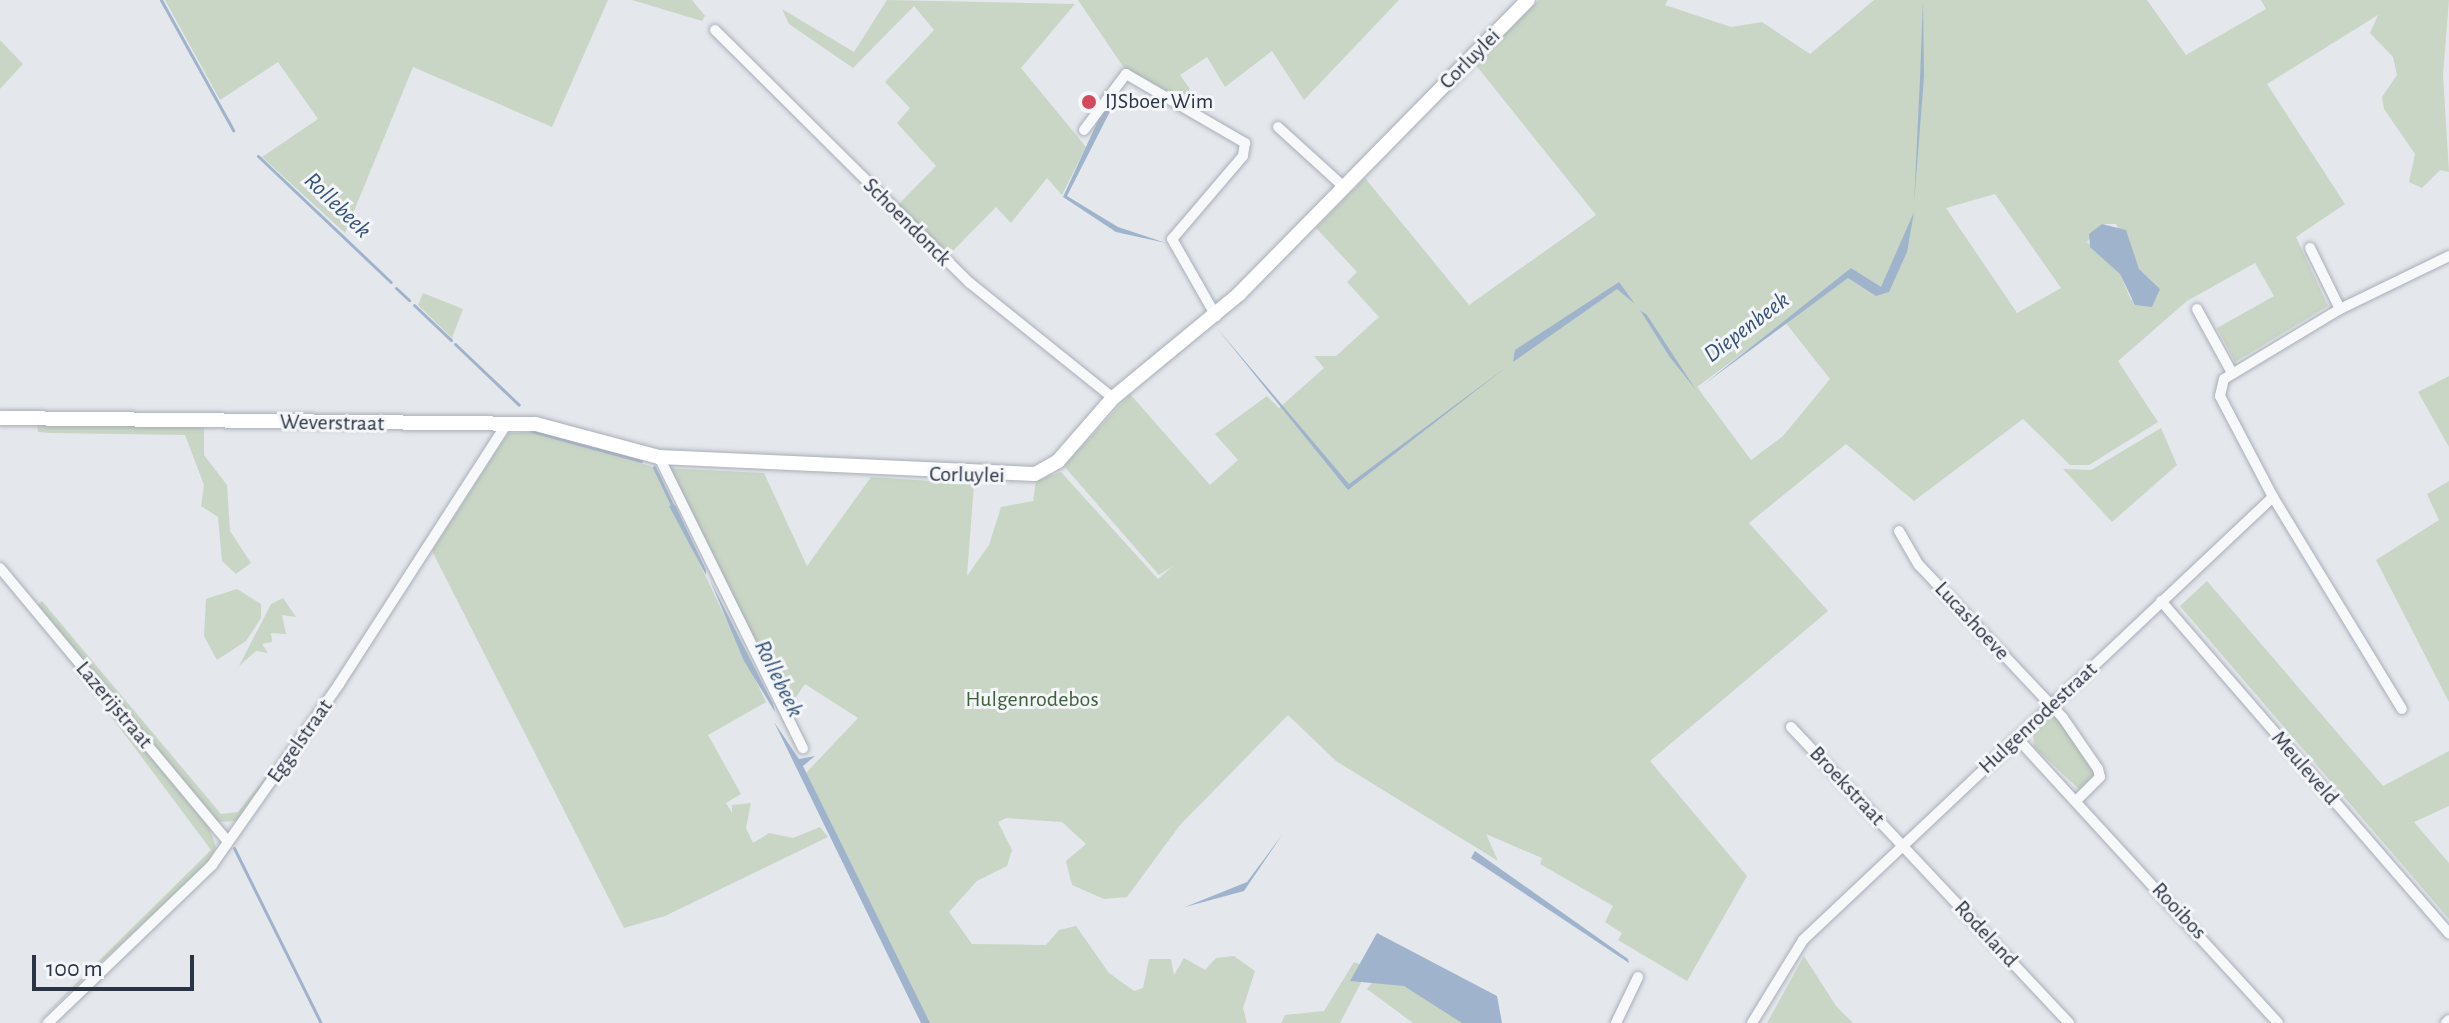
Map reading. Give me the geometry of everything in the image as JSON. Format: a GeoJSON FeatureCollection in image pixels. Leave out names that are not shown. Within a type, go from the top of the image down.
{"type":"FeatureCollection","features":[{"type":"Feature","properties":{"kind":"street","name":"Corluylei"},"geometry":{"type":"LineString","coordinates":[[659,457],[1020,476],[1058,461],[1113,398],[1216,316],[1528,0]]}},
{"type":"Feature","properties":{"kind":"street","name":"Schoendonck"},"geometry":{"type":"LineString","coordinates":[[715,30],[970,283],[1113,398]]}},
{"type":"Feature","properties":{"kind":"street"},"geometry":{"type":"LineString","coordinates":[[1084,130],[1126,74],[1245,143],[1243,156],[1172,239],[1216,316]]}},
{"type":"Feature","properties":{"kind":"street"},"geometry":{"type":"LineString","coordinates":[[1278,127],[1344,187]]}},
{"type":"Feature","properties":{"kind":"street"},"geometry":{"type":"LineString","coordinates":[[2310,248],[2340,309]]}},
{"type":"Feature","properties":{"kind":"street"},"geometry":{"type":"LineString","coordinates":[[2402,709],[2273,497],[2220,396],[2219,384],[2232,373],[2340,309],[2449,256]]}},
{"type":"Feature","properties":{"kind":"street"},"geometry":{"type":"LineString","coordinates":[[2197,309],[2232,373]]}},
{"type":"Feature","properties":{"kind":"street","name":"Weverstraat"},"geometry":{"type":"LineString","coordinates":[[0,418],[507,423],[659,457]]}},
{"type":"Feature","properties":{"kind":"street","name":"Eggelstraat"},"geometry":{"type":"LineString","coordinates":[[48,1023],[228,842],[507,423]]}},
{"type":"Feature","properties":{"kind":"street"},"geometry":{"type":"LineString","coordinates":[[659,457],[803,748]]}},
{"type":"Feature","properties":{"kind":"street","name":"Hulgenrodestraat"},"geometry":{"type":"LineString","coordinates":[[1752,1023],[1803,940],[2273,497]]}},
{"type":"Feature","properties":{"kind":"street","name":"Lucashoeve"},"geometry":{"type":"LineString","coordinates":[[1899,531],[1919,565],[2052,705]]}},
{"type":"Feature","properties":{"kind":"street","name":"Lazerijstraat"},"geometry":{"type":"LineString","coordinates":[[0,568],[228,842]]}},
{"type":"Feature","properties":{"kind":"street","name":"Meuleveld"},"geometry":{"type":"LineString","coordinates":[[2161,601],[2449,934]]}},
{"type":"Feature","properties":{"kind":"street"},"geometry":{"type":"LineString","coordinates":[[2052,705],[2100,773],[2076,801]]}},
{"type":"Feature","properties":{"kind":"street","name":"Broekstraat"},"geometry":{"type":"LineString","coordinates":[[1791,727],[1903,846]]}},
{"type":"Feature","properties":{"kind":"street","name":"Rooibos"},"geometry":{"type":"LineString","coordinates":[[2017,738],[2278,1023]]}},
{"type":"Feature","properties":{"kind":"street","name":"Rodeland"},"geometry":{"type":"LineString","coordinates":[[1903,846],[2069,1023]]}},
{"type":"Feature","properties":{"kind":"street"},"geometry":{"type":"LineString","coordinates":[[1616,1023],[1638,977]]}},
{"type":"Feature","properties":{"kind":"green space"},"geometry":{"type":"Polygon","coordinates":[[[165,0],[608,0],[552,127],[413,67],[345,233],[262,157],[318,119],[278,62],[220,100],[165,0]]]}},
{"type":"Feature","properties":{"kind":"green space"},"geometry":{"type":"Polygon","coordinates":[[[632,0],[692,0],[705,16],[702,21],[632,0]]]}},
{"type":"Feature","properties":{"kind":"green space"},"geometry":{"type":"Polygon","coordinates":[[[887,0],[1075,4],[1021,68],[1086,147],[1062,195],[1047,178],[1011,223],[996,207],[947,257],[896,207],[936,166],[897,123],[910,108],[885,82],[934,30],[914,6],[853,68],[789,24],[782,9],[854,52],[887,0]]]}},
{"type":"Feature","properties":{"kind":"green space"},"geometry":{"type":"Polygon","coordinates":[[[1078,0],[1399,0],[1304,100],[1272,51],[1225,87],[1207,57],[1180,75],[1190,89],[1181,98],[1124,68],[1078,0]]]}},
{"type":"Feature","properties":{"kind":"green space","name":"Hulgenrodebos"},"geometry":{"type":"Polygon","coordinates":[[[1539,0],[1668,0],[1665,5],[1731,27],[1762,22],[1810,54],[1874,0],[2147,0],[2186,55],[2266,9],[2261,0],[2449,0],[2443,75],[2449,172],[2440,170],[2422,188],[2409,182],[2415,154],[2384,109],[2382,97],[2397,75],[2393,57],[2370,33],[2378,15],[2267,84],[2345,204],[2296,237],[2328,306],[2235,362],[2217,328],[2274,296],[2255,263],[2187,301],[2118,361],[2158,422],[2089,465],[2070,465],[2023,419],[1914,501],[1846,444],[1749,523],[1828,611],[1650,761],[1747,876],[1687,981],[1618,940],[1622,933],[1605,922],[1613,906],[1540,864],[1542,858],[1486,834],[1498,861],[1336,761],[1288,715],[1180,825],[1127,897],[1104,899],[1072,885],[1066,861],[1086,844],[1062,822],[1006,818],[998,822],[1012,850],[1007,866],[977,881],[949,912],[972,944],[1046,945],[1059,930],[1076,926],[1109,973],[1134,991],[1143,988],[1149,959],[1171,959],[1174,975],[1184,958],[1205,970],[1216,958],[1234,956],[1255,971],[1243,1008],[1247,1023],[924,1023],[804,775],[858,718],[805,684],[785,713],[664,468],[764,473],[807,566],[871,477],[974,484],[967,576],[989,545],[1001,507],[1033,501],[1036,481],[1061,472],[1158,579],[1173,566],[1159,575],[1064,466],[1130,394],[1210,485],[1238,460],[1215,434],[1267,396],[1279,408],[1324,368],[1314,356],[1336,356],[1379,317],[1347,282],[1357,272],[1316,228],[1365,178],[1469,305],[1596,215],[1475,64],[1539,0]],[[1995,194],[1946,208],[2017,313],[2061,288],[1995,194]],[[2102,224],[2087,242],[2120,274],[2131,300],[2160,289],[2139,269],[2116,224],[2102,224]],[[1785,322],[1697,387],[1751,460],[1783,436],[1830,379],[1785,322]]]}},
{"type":"Feature","properties":{"kind":"green space"},"geometry":{"type":"Polygon","coordinates":[[[0,40],[23,64],[0,89],[0,40]]]}},
{"type":"Feature","properties":{"kind":"green space"},"geometry":{"type":"Polygon","coordinates":[[[423,293],[463,309],[452,338],[418,305],[423,293]]]}},
{"type":"Feature","properties":{"kind":"green space"},"geometry":{"type":"Polygon","coordinates":[[[2449,376],[2449,447],[2418,392],[2449,376]]]}},
{"type":"Feature","properties":{"kind":"green space"},"geometry":{"type":"Polygon","coordinates":[[[37,423],[204,427],[204,455],[227,485],[230,531],[251,563],[236,574],[222,561],[218,517],[201,506],[204,485],[185,435],[50,433],[38,432],[37,423]]]}},
{"type":"Feature","properties":{"kind":"green space"},"geometry":{"type":"Polygon","coordinates":[[[2161,428],[2177,465],[2112,522],[2063,469],[2091,470],[2161,428]]]}},
{"type":"Feature","properties":{"kind":"green space"},"geometry":{"type":"Polygon","coordinates":[[[535,432],[653,467],[766,702],[708,735],[741,794],[726,803],[732,813],[732,805],[751,803],[746,828],[753,843],[769,833],[793,838],[820,827],[828,837],[665,916],[624,928],[432,551],[508,433],[535,432]]]}},
{"type":"Feature","properties":{"kind":"green space"},"geometry":{"type":"Polygon","coordinates":[[[2449,481],[2449,702],[2376,560],[2439,520],[2427,494],[2449,481]]]}},
{"type":"Feature","properties":{"kind":"green space"},"geometry":{"type":"Polygon","coordinates":[[[2207,581],[2383,786],[2449,751],[2449,806],[2414,822],[2449,863],[2449,919],[2180,606],[2207,581]]]}},
{"type":"Feature","properties":{"kind":"green space"},"geometry":{"type":"Polygon","coordinates":[[[237,589],[261,604],[261,618],[246,641],[217,660],[204,636],[206,599],[237,589]]]}},
{"type":"Feature","properties":{"kind":"green space"},"geometry":{"type":"Polygon","coordinates":[[[283,598],[296,617],[282,615],[286,634],[271,633],[272,642],[262,644],[268,653],[256,651],[239,666],[271,604],[283,598]]]}},
{"type":"Feature","properties":{"kind":"green space"},"geometry":{"type":"Polygon","coordinates":[[[42,601],[221,814],[238,812],[293,742],[238,821],[217,822],[37,605],[42,601]]]}},
{"type":"Feature","properties":{"kind":"green space"},"geometry":{"type":"Polygon","coordinates":[[[52,637],[209,826],[216,847],[208,863],[36,1023],[211,850],[52,637]]]}},
{"type":"Feature","properties":{"kind":"green space"},"geometry":{"type":"Polygon","coordinates":[[[2050,717],[2059,718],[2097,775],[2081,791],[2034,747],[2033,733],[2050,717]]]}},
{"type":"Feature","properties":{"kind":"green space"},"geometry":{"type":"Polygon","coordinates":[[[1804,956],[1836,1006],[1853,1023],[1767,1023],[1804,956]]]}},
{"type":"Feature","properties":{"kind":"green space"},"geometry":{"type":"Polygon","coordinates":[[[1354,962],[1364,966],[1364,977],[1340,1023],[1281,1023],[1285,1015],[1324,1011],[1354,962]]]}},
{"type":"Feature","properties":{"kind":"green space"},"geometry":{"type":"Polygon","coordinates":[[[1384,969],[1466,1023],[1413,1023],[1367,989],[1384,969]]]}},
{"type":"Feature","properties":{"kind":"water"},"geometry":{"type":"Polygon","coordinates":[[[1923,0],[1924,77],[1914,204],[1920,78],[1923,0]]]}},
{"type":"Feature","properties":{"kind":"water"},"geometry":{"type":"Polygon","coordinates":[[[1125,82],[1067,196],[1118,227],[1166,243],[1116,232],[1063,197],[1102,112],[1125,82]]]}},
{"type":"Feature","properties":{"kind":"water"},"geometry":{"type":"Polygon","coordinates":[[[1914,212],[1907,252],[1889,292],[1876,296],[1848,278],[1703,385],[1851,268],[1881,287],[1914,212]]]}},
{"type":"Feature","properties":{"kind":"water"},"geometry":{"type":"Polygon","coordinates":[[[2102,224],[2126,230],[2139,269],[2160,289],[2152,307],[2135,305],[2120,274],[2090,247],[2089,234],[2102,224]]]}},
{"type":"Feature","properties":{"kind":"water"},"geometry":{"type":"Polygon","coordinates":[[[1619,282],[1635,304],[1617,289],[1513,362],[1515,350],[1619,282]]]}},
{"type":"Feature","properties":{"kind":"water"},"geometry":{"type":"Polygon","coordinates":[[[1640,310],[1647,315],[1696,390],[1669,356],[1640,310]]]}},
{"type":"Feature","properties":{"kind":"water"},"geometry":{"type":"Polygon","coordinates":[[[1216,327],[1349,484],[1509,365],[1348,490],[1216,327]]]}},
{"type":"Feature","properties":{"kind":"water"},"geometry":{"type":"Polygon","coordinates":[[[675,505],[706,570],[706,575],[669,506],[675,505]]]}},
{"type":"Feature","properties":{"kind":"water"},"geometry":{"type":"Polygon","coordinates":[[[710,580],[773,704],[775,712],[744,661],[710,580]]]}},
{"type":"Feature","properties":{"kind":"water"},"geometry":{"type":"Polygon","coordinates":[[[774,722],[799,759],[815,756],[803,766],[930,1023],[921,1023],[774,722]]]}},
{"type":"Feature","properties":{"kind":"water"},"geometry":{"type":"Polygon","coordinates":[[[1282,835],[1244,891],[1185,907],[1247,882],[1282,835]]]}},
{"type":"Feature","properties":{"kind":"water"},"geometry":{"type":"Polygon","coordinates":[[[1475,851],[1628,959],[1629,963],[1471,858],[1475,851]]]}},
{"type":"Feature","properties":{"kind":"water"},"geometry":{"type":"Polygon","coordinates":[[[1377,933],[1497,996],[1502,1023],[1462,1023],[1404,986],[1350,981],[1377,933]]]}},
{"type":"Feature","properties":{"kind":"waterway","name":"Rollebeek"},"geometry":{"type":"LineString","coordinates":[[161,0],[233,130]]}},
{"type":"Feature","properties":{"kind":"waterway","name":"Rollebeek"},"geometry":{"type":"LineString","coordinates":[[258,156],[391,282]]}},
{"type":"Feature","properties":{"kind":"waterway","name":"Rollebeek"},"geometry":{"type":"LineString","coordinates":[[396,288],[409,300]]}},
{"type":"Feature","properties":{"kind":"waterway","name":"Rollebeek"},"geometry":{"type":"LineString","coordinates":[[414,305],[451,340]]}},
{"type":"Feature","properties":{"kind":"waterway","name":"Rollebeek"},"geometry":{"type":"LineString","coordinates":[[455,344],[519,405]]}},
{"type":"Feature","properties":{"kind":"waterway","name":"Rollebeek"},"geometry":{"type":"LineString","coordinates":[[532,431],[641,461]]}},
{"type":"Feature","properties":{"kind":"waterway","name":"Rollebeek"},"geometry":{"type":"LineString","coordinates":[[654,467],[673,507]]}},
{"type":"Feature","properties":{"kind":"waterway"},"geometry":{"type":"LineString","coordinates":[[234,848],[321,1023]]}},
{"type":"Feature","properties":{"kind":"place","name":"IJSboer Wim"},"geometry":{"type":"Point","coordinates":[1089,102]}},
{"type":"Feature","properties":{"kind":"water label","name":"Diepenbeek"},"geometry":{"type":"Point","coordinates":[1747,328]}}]}
